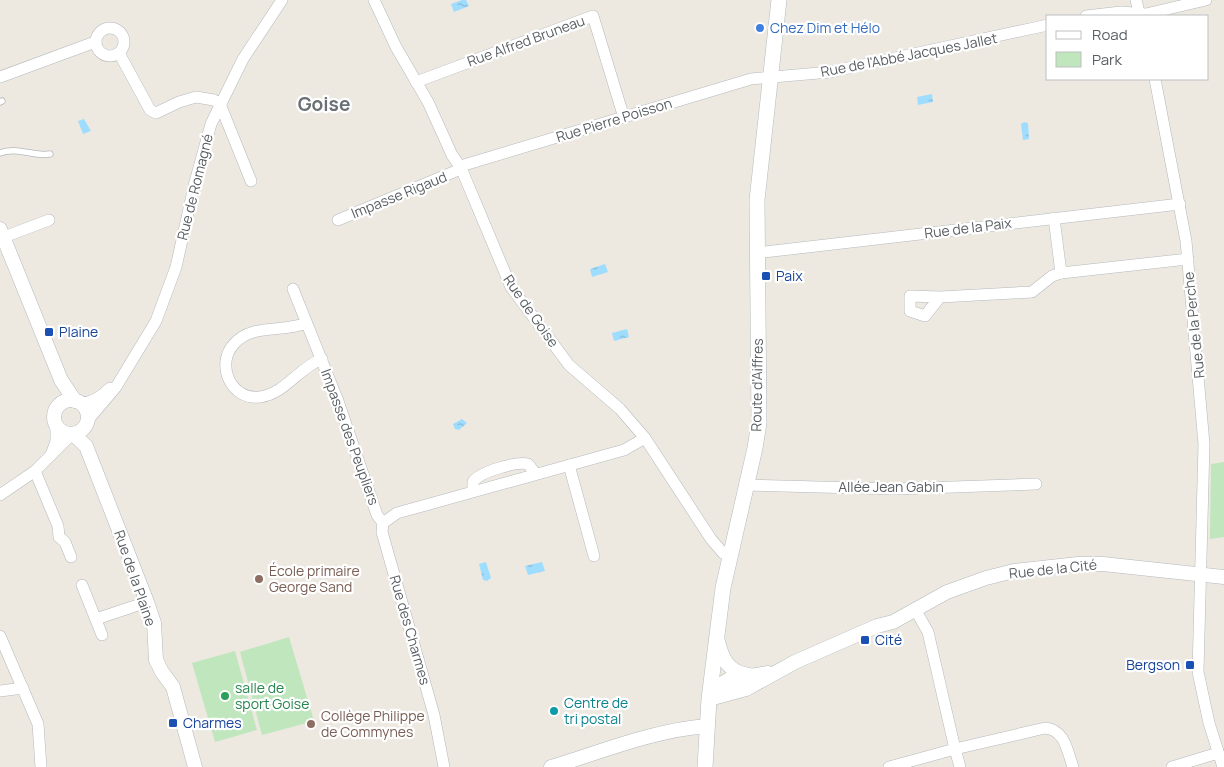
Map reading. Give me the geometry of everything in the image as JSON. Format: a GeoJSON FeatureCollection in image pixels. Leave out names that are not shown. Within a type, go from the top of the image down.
{"type":"FeatureCollection","features":[{"type":"Feature","properties":{"kind":"main road","name":"Route d'Aiffres"},"geometry":{"type":"LineString","coordinates":[[705,767],[709,695],[723,588],[747,485],[759,422],[756,253],[759,163],[779,0]]}},
{"type":"Feature","properties":{"kind":"street","name":"Rue de Goise"},"geometry":{"type":"LineString","coordinates":[[374,0],[428,102],[452,155],[461,168],[495,246],[504,272],[530,314],[569,365],[603,393],[645,438],[711,539],[723,553],[731,556]]}},
{"type":"Feature","properties":{"kind":"street"},"geometry":{"type":"LineString","coordinates":[[1136,0],[1140,15]]}},
{"type":"Feature","properties":{"kind":"street"},"geometry":{"type":"LineString","coordinates":[[1095,15],[1121,12],[1140,15],[1206,0]]}},
{"type":"Feature","properties":{"kind":"street","name":"Rue de Romagné"},"geometry":{"type":"LineString","coordinates":[[87,423],[107,400],[156,322],[176,267],[194,182],[211,124],[243,59],[282,1]]}},
{"type":"Feature","properties":{"kind":"street","name":"Rue Alfred Bruneau"},"geometry":{"type":"LineString","coordinates":[[416,82],[593,16],[624,118]]}},
{"type":"Feature","properties":{"kind":"street","name":"Rue de l'Abbé Jacques Jallet"},"geometry":{"type":"LineString","coordinates":[[770,78],[830,72],[1046,25]]}},
{"type":"Feature","properties":{"kind":"street"},"geometry":{"type":"LineString","coordinates":[[116,29],[120,31],[124,40],[118,54],[106,56],[98,51],[95,42],[96,37],[102,30],[116,29]]}},
{"type":"Feature","properties":{"kind":"street"},"geometry":{"type":"LineString","coordinates":[[0,77],[95,42]]}},
{"type":"Feature","properties":{"kind":"street"},"geometry":{"type":"LineString","coordinates":[[118,54],[150,110],[156,113],[178,102],[196,97],[207,97],[220,104],[251,181]]}},
{"type":"Feature","properties":{"kind":"street","name":"Rue Pierre Poisson"},"geometry":{"type":"LineString","coordinates":[[461,168],[464,165],[751,79],[770,78]]}},
{"type":"Feature","properties":{"kind":"street","name":"Rue de la Perche"},"geometry":{"type":"LineString","coordinates":[[1156,80],[1180,204],[1188,259],[1204,444],[1198,672],[1209,723],[1223,767]]}},
{"type":"Feature","properties":{"kind":"street","name":"Impasse Rigaud"},"geometry":{"type":"LineString","coordinates":[[338,220],[461,168]]}},
{"type":"Feature","properties":{"kind":"street","name":"Rue de la Paix"},"geometry":{"type":"LineString","coordinates":[[756,253],[1180,204]]}},
{"type":"Feature","properties":{"kind":"street"},"geometry":{"type":"LineString","coordinates":[[1054,218],[1061,273]]}},
{"type":"Feature","properties":{"kind":"street"},"geometry":{"type":"LineString","coordinates":[[0,495],[35,471],[87,423],[87,411],[61,380],[2,233],[49,220]]}},
{"type":"Feature","properties":{"kind":"street"},"geometry":{"type":"LineString","coordinates":[[940,297],[1032,292],[1052,276],[1061,273],[1188,259]]}},
{"type":"Feature","properties":{"kind":"street","name":"Impasse des Peupliers"},"geometry":{"type":"LineString","coordinates":[[293,289],[322,359],[377,515],[382,523],[397,513],[624,450],[645,438]]}},
{"type":"Feature","properties":{"kind":"street"},"geometry":{"type":"LineString","coordinates":[[306,323],[290,328],[258,331],[235,342],[226,356],[224,365],[227,377],[231,384],[243,394],[259,397],[276,392],[305,367],[322,359]]}},
{"type":"Feature","properties":{"kind":"street","name":"Rue de Romagné"},"geometry":{"type":"LineString","coordinates":[[78,402],[87,403],[103,395],[122,376]]}},
{"type":"Feature","properties":{"kind":"street"},"geometry":{"type":"LineString","coordinates":[[52,455],[56,441],[54,415],[59,405],[61,380]]}},
{"type":"Feature","properties":{"kind":"street"},"geometry":{"type":"LineString","coordinates":[[59,405],[69,400],[78,402]]}},
{"type":"Feature","properties":{"kind":"street","name":"Rue de la Plaine"},"geometry":{"type":"LineString","coordinates":[[87,423],[86,446],[147,602],[154,623],[156,660],[162,672],[174,687],[195,767]]}},
{"type":"Feature","properties":{"kind":"street"},"geometry":{"type":"LineString","coordinates":[[56,425],[62,432],[73,435]]}},
{"type":"Feature","properties":{"kind":"street","name":"Rue de la Plaine"},"geometry":{"type":"LineString","coordinates":[[73,435],[86,446]]}},
{"type":"Feature","properties":{"kind":"street"},"geometry":{"type":"LineString","coordinates":[[569,465],[594,556]]}},
{"type":"Feature","properties":{"kind":"street"},"geometry":{"type":"LineString","coordinates":[[35,471],[58,526],[59,537],[65,542],[71,557]]}},
{"type":"Feature","properties":{"kind":"street","name":"Allée Jean Gabin"},"geometry":{"type":"LineString","coordinates":[[747,485],[896,489],[1036,484]]}},
{"type":"Feature","properties":{"kind":"street","name":"Rue des Charmes"},"geometry":{"type":"LineString","coordinates":[[382,523],[382,532],[434,715],[444,767]]}},
{"type":"Feature","properties":{"kind":"street","name":"Rue de la Cité"},"geometry":{"type":"LineString","coordinates":[[709,695],[746,689],[776,672],[916,611],[933,607],[965,586],[986,578],[1014,571],[1078,564],[1132,566],[1224,577]]}},
{"type":"Feature","properties":{"kind":"street"},"geometry":{"type":"LineString","coordinates":[[82,585],[102,635]]}},
{"type":"Feature","properties":{"kind":"street"},"geometry":{"type":"LineString","coordinates":[[96,619],[147,602]]}},
{"type":"Feature","properties":{"kind":"street"},"geometry":{"type":"LineString","coordinates":[[916,611],[928,632],[960,767]]}},
{"type":"Feature","properties":{"kind":"street"},"geometry":{"type":"LineString","coordinates":[[0,636],[38,724],[41,767]]}},
{"type":"Feature","properties":{"kind":"street","name":"Rue de la Cité"},"geometry":{"type":"LineString","coordinates":[[716,636],[722,658],[727,665],[738,673],[757,676]]}},
{"type":"Feature","properties":{"kind":"street","name":"Rue de la Cité"},"geometry":{"type":"LineString","coordinates":[[709,695],[723,682],[776,672]]}},
{"type":"Feature","properties":{"kind":"street"},"geometry":{"type":"LineString","coordinates":[[0,691],[23,688]]}},
{"type":"Feature","properties":{"kind":"street"},"geometry":{"type":"LineString","coordinates":[[551,767],[687,727],[706,726]]}},
{"type":"Feature","properties":{"kind":"street"},"geometry":{"type":"LineString","coordinates":[[889,767],[1045,728],[1053,728],[1060,733],[1072,767]]}},
{"type":"Feature","properties":{"kind":"street"},"geometry":{"type":"LineString","coordinates":[[1172,767],[1218,753]]}},
{"type":"Feature","properties":{"kind":"lane"},"geometry":{"type":"LineString","coordinates":[[0,153],[16,150],[50,154]]}},
{"type":"Feature","properties":{"kind":"green space"},"geometry":{"type":"Polygon","coordinates":[[[1224,462],[1224,537],[1210,539],[1211,464],[1224,462]]]}},
{"type":"Feature","properties":{"kind":"green space"},"geometry":{"type":"Polygon","coordinates":[[[289,637],[314,721],[262,735],[240,652],[289,637]]]}},
{"type":"Feature","properties":{"kind":"green space","name":"salle de sport Goise"},"geometry":{"type":"Polygon","coordinates":[[[235,651],[257,730],[215,742],[192,663],[235,651]]]}},
{"type":"Feature","properties":{"kind":"water"},"geometry":{"type":"Polygon","coordinates":[[[466,0],[469,6],[454,12],[451,4],[466,0]]]}},
{"type":"Feature","properties":{"kind":"water"},"geometry":{"type":"Polygon","coordinates":[[[932,94],[933,102],[918,105],[917,97],[932,94]]]}},
{"type":"Feature","properties":{"kind":"water"},"geometry":{"type":"Polygon","coordinates":[[[84,119],[91,131],[83,134],[78,121],[84,119]]]}},
{"type":"Feature","properties":{"kind":"water"},"geometry":{"type":"Polygon","coordinates":[[[1024,122],[1028,123],[1029,139],[1023,140],[1021,124],[1024,122]]]}},
{"type":"Feature","properties":{"kind":"water"},"geometry":{"type":"Polygon","coordinates":[[[605,264],[608,272],[592,277],[590,269],[605,264]]]}},
{"type":"Feature","properties":{"kind":"water"},"geometry":{"type":"Polygon","coordinates":[[[627,329],[629,337],[614,341],[612,333],[627,329]]]}},
{"type":"Feature","properties":{"kind":"water"},"geometry":{"type":"Polygon","coordinates":[[[462,419],[467,423],[459,430],[455,429],[453,424],[462,419]]]}},
{"type":"Feature","properties":{"kind":"water"},"geometry":{"type":"Polygon","coordinates":[[[486,562],[491,578],[487,581],[483,580],[479,564],[486,562]]]}},
{"type":"Feature","properties":{"kind":"water"},"geometry":{"type":"Polygon","coordinates":[[[542,562],[545,571],[528,575],[525,566],[542,562]]]}},
{"type":"Feature","properties":{"kind":"place","name":"Chez Dim et Hélo"},"geometry":{"type":"Point","coordinates":[760,28]}},
{"type":"Feature","properties":{"kind":"place","name":"Paix"},"geometry":{"type":"Point","coordinates":[766,276]}},
{"type":"Feature","properties":{"kind":"place","name":"Plaine"},"geometry":{"type":"Point","coordinates":[49,332]}},
{"type":"Feature","properties":{"kind":"place","name":"École primaire George Sand"},"geometry":{"type":"Point","coordinates":[259,579]}},
{"type":"Feature","properties":{"kind":"place","name":"Cité"},"geometry":{"type":"Point","coordinates":[865,640]}},
{"type":"Feature","properties":{"kind":"place","name":"Bergson"},"geometry":{"type":"Point","coordinates":[1190,665]}},
{"type":"Feature","properties":{"kind":"place","name":"salle de sport Goise"},"geometry":{"type":"Point","coordinates":[225,696]}},
{"type":"Feature","properties":{"kind":"place","name":"Centre de tri postal"},"geometry":{"type":"Point","coordinates":[554,711]}},
{"type":"Feature","properties":{"kind":"place","name":"Charmes"},"geometry":{"type":"Point","coordinates":[173,723]}},
{"type":"Feature","properties":{"kind":"place","name":"Collège Philippe de Commynes"},"geometry":{"type":"Point","coordinates":[311,724]}},
{"type":"Feature","properties":{"kind":"district","name":"Goise"},"geometry":{"type":"Point","coordinates":[324,104]}}]}
